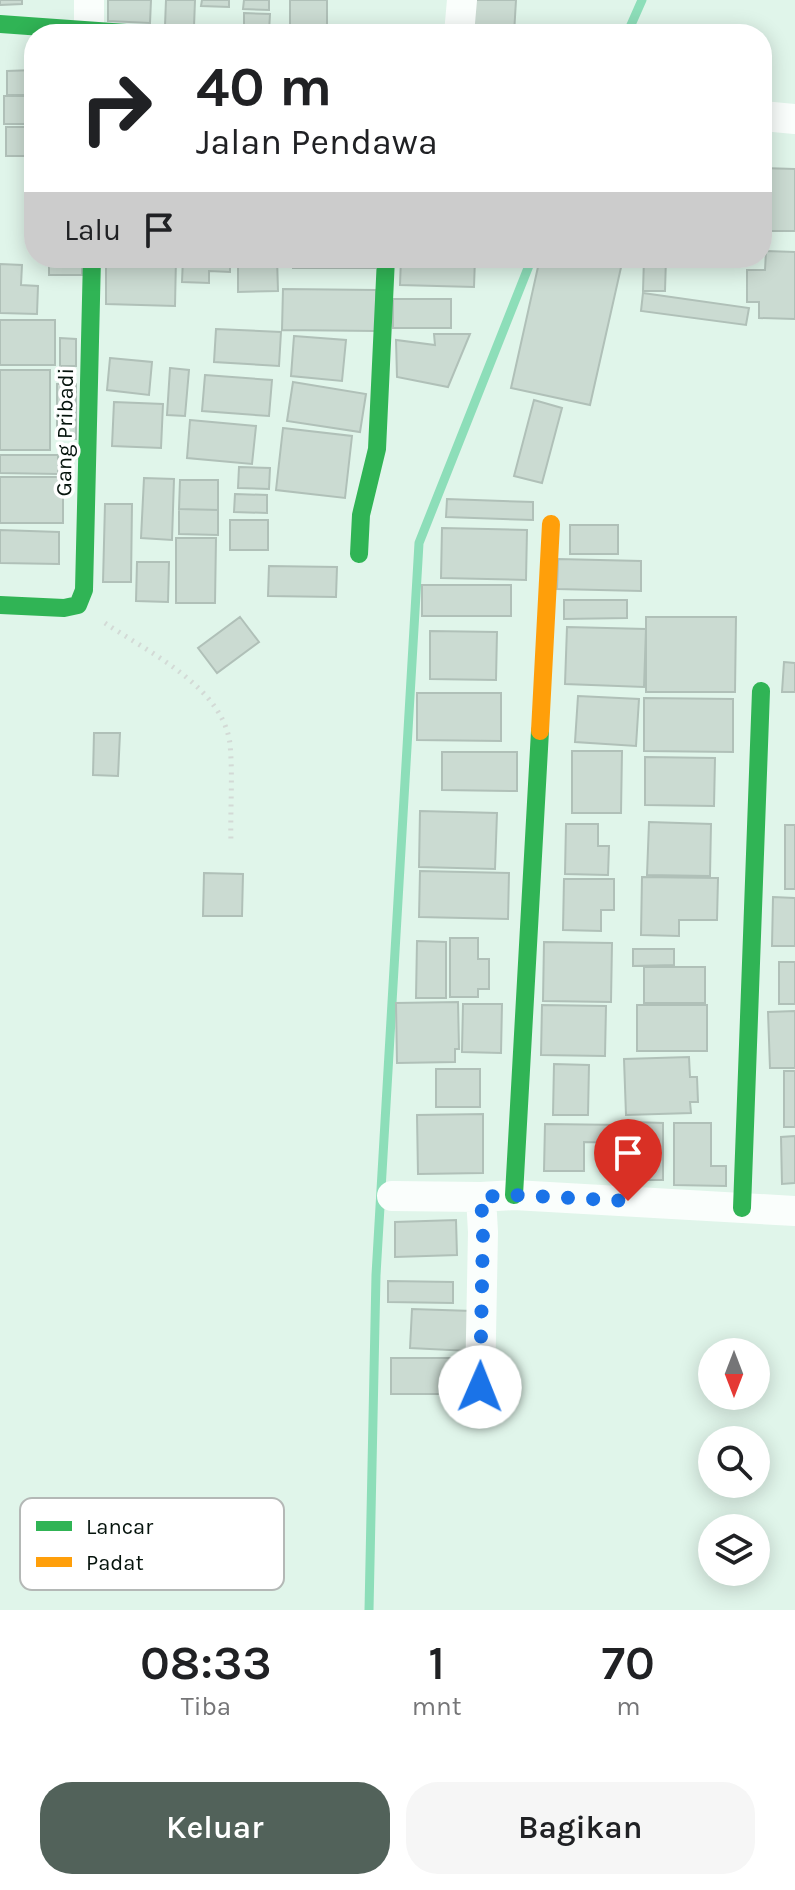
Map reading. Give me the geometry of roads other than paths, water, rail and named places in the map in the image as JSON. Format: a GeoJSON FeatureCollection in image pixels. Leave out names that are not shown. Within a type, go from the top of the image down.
{"type":"FeatureCollection","features":[{"type":"Feature","properties":{"kind":"street"},"geometry":{"type":"LineString","coordinates":[[89,0],[94,24]]}},
{"type":"Feature","properties":{"kind":"street"},"geometry":{"type":"LineString","coordinates":[[460,24],[462,0]]}},
{"type":"Feature","properties":{"kind":"street"},"geometry":{"type":"LineString","coordinates":[[0,24],[24,26]]}},
{"type":"Feature","properties":{"kind":"street"},"geometry":{"type":"LineString","coordinates":[[772,117],[795,119]]}},
{"type":"Feature","properties":{"kind":"street","name":"Gang Pribadi"},"geometry":{"type":"LineString","coordinates":[[0,605],[64,608],[78,605],[84,590],[92,268]]}},
{"type":"Feature","properties":{"kind":"street"},"geometry":{"type":"LineString","coordinates":[[359,554],[361,515],[377,449],[386,268]]}},
{"type":"Feature","properties":{"kind":"street"},"geometry":{"type":"LineString","coordinates":[[514,1195],[551,524]]}},
{"type":"Feature","properties":{"kind":"street"},"geometry":{"type":"LineString","coordinates":[[742,1208],[761,691]]}},
{"type":"Feature","properties":{"kind":"street"},"geometry":{"type":"LineString","coordinates":[[392,1196],[514,1195],[795,1211]]}},
{"type":"Feature","properties":{"kind":"street"},"geometry":{"type":"LineString","coordinates":[[480,1387],[481,1197]]}},
{"type":"Feature","properties":{"kind":"waterway"},"geometry":{"type":"LineString","coordinates":[[631,24],[642,0]]}},
{"type":"Feature","properties":{"kind":"waterway"},"geometry":{"type":"LineString","coordinates":[[369,1610],[376,1275],[419,543],[528,268]]}}]}
